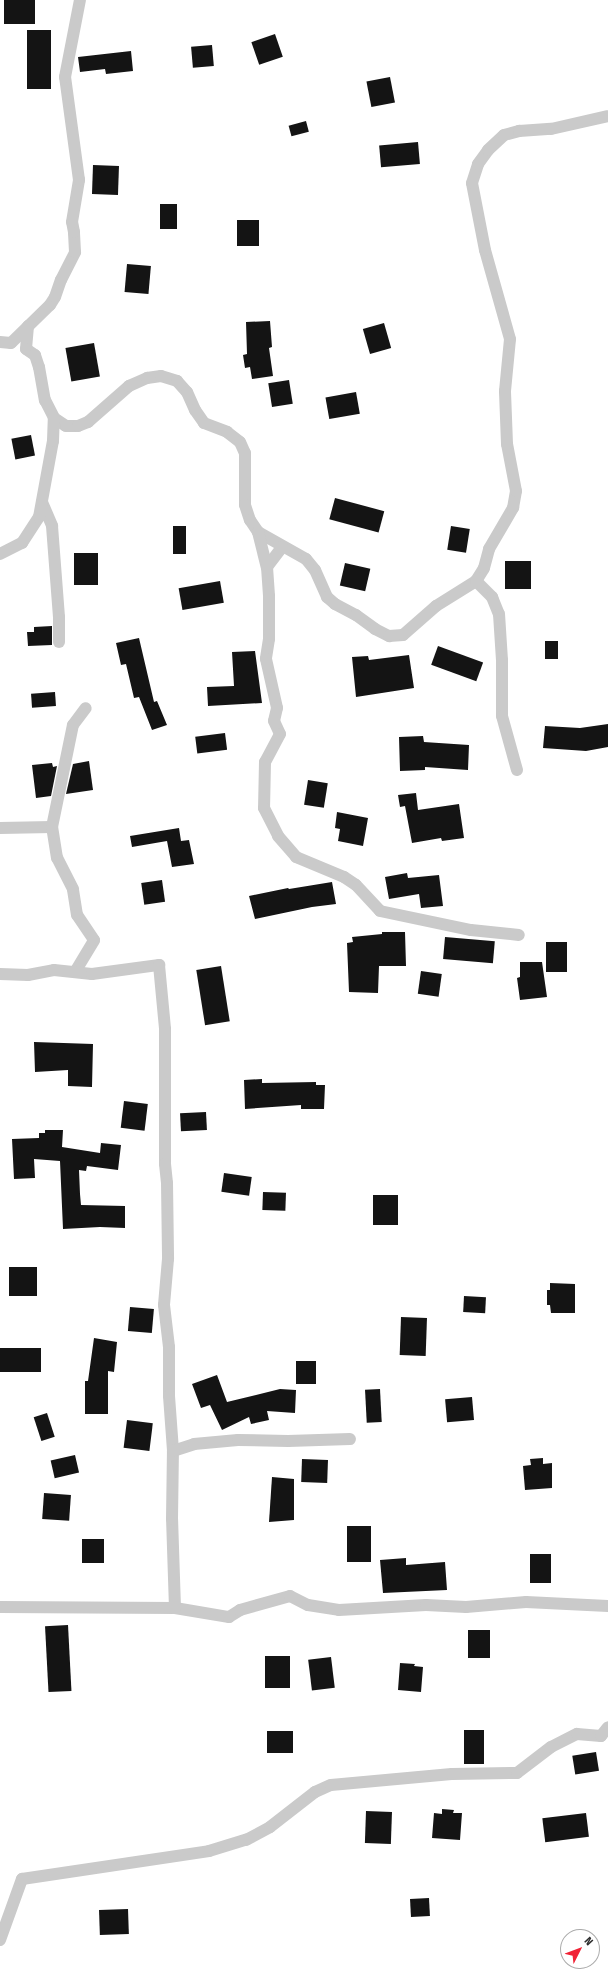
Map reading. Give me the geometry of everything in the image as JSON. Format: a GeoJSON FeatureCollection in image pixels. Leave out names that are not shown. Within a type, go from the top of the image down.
{"type":"FeatureCollection","features":[{"type":"Feature","properties":{"kind":"street"},"geometry":{"type":"LineString","coordinates":[[0,342],[11,343],[40,316],[55,297],[61,280],[75,252],[72,222],[80,180],[65,77],[80,0]]}},
{"type":"Feature","properties":{"kind":"street"},"geometry":{"type":"LineString","coordinates":[[258,532],[282,547],[306,559],[315,570],[327,596],[335,604],[356,615],[375,629],[389,636],[402,635],[409,631],[436,606],[476,581],[484,568],[489,549],[513,508],[516,491],[507,444],[505,391],[510,339],[485,250],[472,183],[478,164],[488,150],[504,136],[519,131],[550,129],[608,116]]}},
{"type":"Feature","properties":{"kind":"street"},"geometry":{"type":"LineString","coordinates":[[0,554],[22,543],[39,517],[53,441],[54,418],[45,400],[39,367],[34,355],[26,349],[28,326]]}},
{"type":"Feature","properties":{"kind":"street"},"geometry":{"type":"LineString","coordinates":[[54,418],[66,426],[78,426],[88,422],[129,386],[146,378],[161,376],[177,381],[188,392],[195,410],[204,422],[227,432],[240,442],[245,453],[245,505],[250,520],[258,532],[267,567],[269,639],[266,659],[277,708],[274,721],[280,734],[265,762],[264,808],[278,836],[296,857],[344,877],[356,885],[380,911],[471,930],[519,934]]}},
{"type":"Feature","properties":{"kind":"street"},"geometry":{"type":"LineString","coordinates":[[42,502],[52,526],[59,617],[59,642]]}},
{"type":"Feature","properties":{"kind":"street"},"geometry":{"type":"LineString","coordinates":[[267,567],[282,547]]}},
{"type":"Feature","properties":{"kind":"street"},"geometry":{"type":"LineString","coordinates":[[476,581],[492,597],[499,614],[502,660],[502,716],[517,770]]}},
{"type":"Feature","properties":{"kind":"street"},"geometry":{"type":"LineString","coordinates":[[76,972],[94,940],[77,915],[73,889],[57,858],[52,827],[73,725],[86,708]]}},
{"type":"Feature","properties":{"kind":"street"},"geometry":{"type":"LineString","coordinates":[[0,828],[52,827]]}},
{"type":"Feature","properties":{"kind":"street"},"geometry":{"type":"LineString","coordinates":[[0,974],[28,976],[54,970],[92,974],[159,965],[165,1029],[165,1164],[167,1183],[168,1259],[164,1305],[169,1347],[169,1396],[173,1451],[172,1519],[175,1608]]}},
{"type":"Feature","properties":{"kind":"street"},"geometry":{"type":"LineString","coordinates":[[173,1451],[194,1444],[238,1440],[288,1441],[350,1439]]}},
{"type":"Feature","properties":{"kind":"street"},"geometry":{"type":"LineString","coordinates":[[0,1607],[175,1608],[229,1617],[240,1610],[290,1596],[308,1605],[339,1610],[426,1605],[466,1607],[526,1602],[608,1606]]}},
{"type":"Feature","properties":{"kind":"street"},"geometry":{"type":"LineString","coordinates":[[0,1940],[22,1879],[209,1851],[246,1840],[270,1827],[315,1792],[331,1786],[452,1774],[517,1774],[551,1747],[577,1734],[601,1736],[608,1727]]}},
{"type":"Feature","properties":{"kind":"building"},"geometry":{"type":"Polygon","coordinates":[[[4,0],[35,0],[35,24],[4,24],[4,0]]]}},
{"type":"Feature","properties":{"kind":"building"},"geometry":{"type":"Polygon","coordinates":[[[27,30],[51,30],[51,89],[27,89],[27,30]]]}},
{"type":"Feature","properties":{"kind":"building"},"geometry":{"type":"Polygon","coordinates":[[[275,34],[283,57],[259,65],[251,42],[275,34]]]}},
{"type":"Feature","properties":{"kind":"building"},"geometry":{"type":"Polygon","coordinates":[[[212,45],[214,66],[193,68],[191,47],[212,45]]]}},
{"type":"Feature","properties":{"kind":"building"},"geometry":{"type":"Polygon","coordinates":[[[131,51],[133,71],[106,74],[105,69],[80,72],[78,57],[131,51]]]}},
{"type":"Feature","properties":{"kind":"building"},"geometry":{"type":"Polygon","coordinates":[[[390,77],[395,103],[371,107],[366,82],[390,77]]]}},
{"type":"Feature","properties":{"kind":"building"},"geometry":{"type":"Polygon","coordinates":[[[306,121],[309,132],[291,136],[289,126],[306,121]]]}},
{"type":"Feature","properties":{"kind":"building"},"geometry":{"type":"Polygon","coordinates":[[[418,142],[420,164],[381,167],[379,145],[418,142]]]}},
{"type":"Feature","properties":{"kind":"building"},"geometry":{"type":"Polygon","coordinates":[[[93,165],[119,166],[118,195],[92,194],[93,165]]]}},
{"type":"Feature","properties":{"kind":"building"},"geometry":{"type":"Polygon","coordinates":[[[160,204],[177,204],[177,229],[160,229],[160,204]]]}},
{"type":"Feature","properties":{"kind":"building"},"geometry":{"type":"Polygon","coordinates":[[[237,220],[259,220],[259,246],[237,246],[237,220]]]}},
{"type":"Feature","properties":{"kind":"building"},"geometry":{"type":"Polygon","coordinates":[[[127,264],[151,266],[148,294],[125,292],[127,264]]]}},
{"type":"Feature","properties":{"kind":"building"},"geometry":{"type":"Polygon","coordinates":[[[270,321],[272,347],[269,348],[273,376],[252,379],[250,367],[245,368],[243,355],[247,354],[246,322],[270,321]]]}},
{"type":"Feature","properties":{"kind":"building"},"geometry":{"type":"Polygon","coordinates":[[[384,323],[391,348],[370,354],[363,329],[384,323]]]}},
{"type":"Feature","properties":{"kind":"building"},"geometry":{"type":"Polygon","coordinates":[[[94,343],[100,376],[71,382],[65,348],[94,343]]]}},
{"type":"Feature","properties":{"kind":"building"},"geometry":{"type":"Polygon","coordinates":[[[289,380],[293,404],[272,407],[268,383],[289,380]]]}},
{"type":"Feature","properties":{"kind":"building"},"geometry":{"type":"Polygon","coordinates":[[[356,392],[360,414],[329,419],[325,397],[356,392]]]}},
{"type":"Feature","properties":{"kind":"building"},"geometry":{"type":"Polygon","coordinates":[[[31,435],[35,456],[15,459],[11,439],[31,435]]]}},
{"type":"Feature","properties":{"kind":"building"},"geometry":{"type":"Polygon","coordinates":[[[335,498],[384,511],[379,532],[329,519],[335,498]]]}},
{"type":"Feature","properties":{"kind":"building"},"geometry":{"type":"Polygon","coordinates":[[[173,526],[186,526],[186,554],[173,554],[173,526]]]}},
{"type":"Feature","properties":{"kind":"building"},"geometry":{"type":"Polygon","coordinates":[[[451,526],[470,529],[466,553],[447,550],[451,526]]]}},
{"type":"Feature","properties":{"kind":"building"},"geometry":{"type":"Polygon","coordinates":[[[74,553],[98,553],[98,585],[74,585],[74,553]]]}},
{"type":"Feature","properties":{"kind":"building"},"geometry":{"type":"Polygon","coordinates":[[[505,561],[531,561],[531,589],[505,589],[505,561]]]}},
{"type":"Feature","properties":{"kind":"building"},"geometry":{"type":"Polygon","coordinates":[[[345,563],[370,569],[365,591],[340,585],[345,563]]]}},
{"type":"Feature","properties":{"kind":"building"},"geometry":{"type":"Polygon","coordinates":[[[220,581],[224,603],[182,610],[179,588],[220,581]]]}},
{"type":"Feature","properties":{"kind":"building"},"geometry":{"type":"Polygon","coordinates":[[[52,626],[52,645],[28,646],[27,632],[34,632],[34,627],[52,626]]]}},
{"type":"Feature","properties":{"kind":"building"},"geometry":{"type":"Polygon","coordinates":[[[139,638],[154,702],[157,701],[167,725],[152,730],[139,697],[134,698],[126,664],[121,665],[116,643],[139,638]]]}},
{"type":"Feature","properties":{"kind":"building"},"geometry":{"type":"Polygon","coordinates":[[[545,641],[558,641],[558,659],[545,659],[545,641]]]}},
{"type":"Feature","properties":{"kind":"building"},"geometry":{"type":"Polygon","coordinates":[[[438,646],[483,662],[476,681],[431,665],[438,646]]]}},
{"type":"Feature","properties":{"kind":"building"},"geometry":{"type":"Polygon","coordinates":[[[255,651],[262,703],[208,706],[207,687],[234,686],[232,652],[255,651]]]}},
{"type":"Feature","properties":{"kind":"building"},"geometry":{"type":"Polygon","coordinates":[[[409,655],[414,688],[356,697],[352,657],[368,656],[369,660],[409,655]]]}},
{"type":"Feature","properties":{"kind":"building"},"geometry":{"type":"Polygon","coordinates":[[[55,692],[56,706],[32,708],[31,694],[55,692]]]}},
{"type":"Feature","properties":{"kind":"building"},"geometry":{"type":"Polygon","coordinates":[[[608,724],[608,747],[586,751],[543,748],[545,726],[580,728],[608,724]]]}},
{"type":"Feature","properties":{"kind":"building"},"geometry":{"type":"Polygon","coordinates":[[[225,733],[227,750],[197,754],[195,737],[225,733]]]}},
{"type":"Feature","properties":{"kind":"building"},"geometry":{"type":"Polygon","coordinates":[[[423,736],[424,742],[469,745],[468,770],[425,767],[425,770],[400,771],[399,737],[423,736]]]}},
{"type":"Feature","properties":{"kind":"building"},"geometry":{"type":"Polygon","coordinates":[[[89,761],[93,790],[66,794],[73,764],[89,761]]]}},
{"type":"Feature","properties":{"kind":"building"},"geometry":{"type":"Polygon","coordinates":[[[52,763],[53,767],[57,766],[51,796],[36,798],[32,765],[52,763]]]}},
{"type":"Feature","properties":{"kind":"building"},"geometry":{"type":"Polygon","coordinates":[[[308,780],[328,783],[324,808],[304,805],[308,780]]]}},
{"type":"Feature","properties":{"kind":"building"},"geometry":{"type":"Polygon","coordinates":[[[416,793],[418,810],[459,804],[464,838],[442,841],[441,838],[412,843],[405,806],[400,807],[398,795],[416,793]]]}},
{"type":"Feature","properties":{"kind":"building"},"geometry":{"type":"Polygon","coordinates":[[[337,812],[368,818],[363,846],[338,841],[340,829],[335,828],[337,812]]]}},
{"type":"Feature","properties":{"kind":"building"},"geometry":{"type":"Polygon","coordinates":[[[179,828],[181,841],[189,840],[194,864],[172,867],[167,841],[132,847],[130,836],[179,828]]]}},
{"type":"Feature","properties":{"kind":"building"},"geometry":{"type":"Polygon","coordinates":[[[407,873],[408,878],[439,875],[443,906],[421,908],[419,894],[389,899],[385,877],[407,873]]]}},
{"type":"Feature","properties":{"kind":"building"},"geometry":{"type":"Polygon","coordinates":[[[162,880],[165,902],[144,905],[141,883],[162,880]]]}},
{"type":"Feature","properties":{"kind":"building"},"geometry":{"type":"Polygon","coordinates":[[[332,882],[336,904],[312,907],[255,919],[249,896],[288,888],[332,882]]]}},
{"type":"Feature","properties":{"kind":"building"},"geometry":{"type":"Polygon","coordinates":[[[382,932],[405,932],[406,966],[379,966],[378,993],[349,992],[347,943],[353,942],[352,937],[382,934],[382,932]]]}},
{"type":"Feature","properties":{"kind":"building"},"geometry":{"type":"Polygon","coordinates":[[[445,937],[495,941],[493,963],[443,959],[445,937]]]}},
{"type":"Feature","properties":{"kind":"building"},"geometry":{"type":"Polygon","coordinates":[[[546,942],[567,942],[567,972],[546,972],[546,942]]]}},
{"type":"Feature","properties":{"kind":"building"},"geometry":{"type":"Polygon","coordinates":[[[520,962],[542,962],[547,997],[520,1000],[517,978],[520,977],[520,962]]]}},
{"type":"Feature","properties":{"kind":"building"},"geometry":{"type":"Polygon","coordinates":[[[221,966],[230,1021],[205,1025],[196,970],[221,966]]]}},
{"type":"Feature","properties":{"kind":"building"},"geometry":{"type":"Polygon","coordinates":[[[421,971],[442,974],[439,997],[418,994],[421,971]]]}},
{"type":"Feature","properties":{"kind":"building"},"geometry":{"type":"Polygon","coordinates":[[[34,1042],[93,1044],[92,1087],[68,1086],[68,1070],[35,1072],[34,1042]]]}},
{"type":"Feature","properties":{"kind":"building"},"geometry":{"type":"Polygon","coordinates":[[[262,1079],[262,1083],[316,1082],[316,1085],[325,1085],[324,1109],[301,1109],[301,1105],[245,1109],[244,1080],[262,1079]]]}},
{"type":"Feature","properties":{"kind":"building"},"geometry":{"type":"Polygon","coordinates":[[[124,1101],[148,1104],[145,1131],[121,1128],[124,1101]]]}},
{"type":"Feature","properties":{"kind":"building"},"geometry":{"type":"Polygon","coordinates":[[[206,1112],[207,1130],[181,1131],[180,1113],[206,1112]]]}},
{"type":"Feature","properties":{"kind":"building"},"geometry":{"type":"Polygon","coordinates":[[[45,1130],[63,1130],[62,1147],[100,1153],[101,1143],[121,1145],[118,1170],[87,1166],[86,1171],[79,1170],[80,1194],[81,1205],[125,1206],[125,1228],[100,1227],[63,1229],[60,1161],[34,1159],[35,1178],[14,1179],[12,1139],[39,1138],[39,1133],[45,1133],[45,1130]]]}},
{"type":"Feature","properties":{"kind":"building"},"geometry":{"type":"Polygon","coordinates":[[[224,1173],[252,1177],[249,1196],[221,1192],[224,1173]]]}},
{"type":"Feature","properties":{"kind":"building"},"geometry":{"type":"Polygon","coordinates":[[[263,1192],[286,1193],[285,1211],[262,1210],[263,1192]]]}},
{"type":"Feature","properties":{"kind":"building"},"geometry":{"type":"Polygon","coordinates":[[[373,1195],[398,1195],[398,1225],[373,1225],[373,1195]]]}},
{"type":"Feature","properties":{"kind":"building"},"geometry":{"type":"Polygon","coordinates":[[[9,1267],[37,1267],[37,1296],[9,1296],[9,1267]]]}},
{"type":"Feature","properties":{"kind":"building"},"geometry":{"type":"Polygon","coordinates":[[[550,1283],[575,1284],[575,1313],[551,1313],[550,1305],[547,1305],[547,1290],[550,1290],[550,1283]]]}},
{"type":"Feature","properties":{"kind":"building"},"geometry":{"type":"Polygon","coordinates":[[[464,1296],[486,1297],[485,1313],[463,1312],[464,1296]]]}},
{"type":"Feature","properties":{"kind":"building"},"geometry":{"type":"Polygon","coordinates":[[[130,1307],[154,1309],[152,1333],[128,1331],[130,1307]]]}},
{"type":"Feature","properties":{"kind":"building"},"geometry":{"type":"Polygon","coordinates":[[[401,1317],[427,1318],[426,1356],[400,1355],[401,1317]]]}},
{"type":"Feature","properties":{"kind":"building"},"geometry":{"type":"Polygon","coordinates":[[[94,1338],[117,1342],[114,1372],[108,1371],[108,1414],[85,1414],[85,1381],[88,1381],[94,1338]]]}},
{"type":"Feature","properties":{"kind":"building"},"geometry":{"type":"Polygon","coordinates":[[[0,1348],[41,1348],[41,1372],[0,1372],[0,1348]]]}},
{"type":"Feature","properties":{"kind":"building"},"geometry":{"type":"Polygon","coordinates":[[[296,1361],[316,1361],[316,1384],[296,1384],[296,1361]]]}},
{"type":"Feature","properties":{"kind":"building"},"geometry":{"type":"Polygon","coordinates":[[[217,1375],[227,1402],[280,1389],[296,1390],[295,1413],[267,1411],[269,1420],[251,1424],[249,1417],[222,1430],[210,1405],[201,1408],[192,1384],[217,1375]]]}},
{"type":"Feature","properties":{"kind":"building"},"geometry":{"type":"Polygon","coordinates":[[[380,1389],[382,1422],[367,1423],[365,1390],[380,1389]]]}},
{"type":"Feature","properties":{"kind":"building"},"geometry":{"type":"Polygon","coordinates":[[[472,1397],[474,1420],[447,1422],[445,1399],[472,1397]]]}},
{"type":"Feature","properties":{"kind":"building"},"geometry":{"type":"Polygon","coordinates":[[[47,1413],[55,1437],[41,1441],[34,1417],[47,1413]]]}},
{"type":"Feature","properties":{"kind":"building"},"geometry":{"type":"Polygon","coordinates":[[[127,1420],[153,1423],[149,1451],[124,1448],[127,1420]]]}},
{"type":"Feature","properties":{"kind":"building"},"geometry":{"type":"Polygon","coordinates":[[[75,1455],[79,1473],[55,1478],[51,1461],[75,1455]]]}},
{"type":"Feature","properties":{"kind":"building"},"geometry":{"type":"Polygon","coordinates":[[[543,1458],[543,1464],[552,1463],[552,1488],[525,1490],[523,1466],[531,1465],[530,1459],[543,1458]]]}},
{"type":"Feature","properties":{"kind":"building"},"geometry":{"type":"Polygon","coordinates":[[[302,1459],[328,1460],[327,1483],[301,1482],[302,1459]]]}},
{"type":"Feature","properties":{"kind":"building"},"geometry":{"type":"Polygon","coordinates":[[[272,1477],[294,1479],[294,1520],[269,1522],[272,1477]]]}},
{"type":"Feature","properties":{"kind":"building"},"geometry":{"type":"Polygon","coordinates":[[[44,1493],[71,1495],[69,1521],[42,1519],[44,1493]]]}},
{"type":"Feature","properties":{"kind":"building"},"geometry":{"type":"Polygon","coordinates":[[[347,1526],[371,1526],[371,1562],[347,1562],[347,1526]]]}},
{"type":"Feature","properties":{"kind":"building"},"geometry":{"type":"Polygon","coordinates":[[[82,1539],[104,1539],[104,1563],[82,1563],[82,1539]]]}},
{"type":"Feature","properties":{"kind":"building"},"geometry":{"type":"Polygon","coordinates":[[[530,1554],[551,1554],[551,1583],[530,1583],[530,1554]]]}},
{"type":"Feature","properties":{"kind":"building"},"geometry":{"type":"Polygon","coordinates":[[[406,1558],[406,1565],[445,1562],[447,1590],[383,1593],[380,1560],[406,1558]]]}},
{"type":"Feature","properties":{"kind":"building"},"geometry":{"type":"Polygon","coordinates":[[[68,1625],[71,1691],[48,1692],[45,1626],[68,1625]]]}},
{"type":"Feature","properties":{"kind":"building"},"geometry":{"type":"Polygon","coordinates":[[[468,1630],[490,1630],[490,1658],[468,1658],[468,1630]]]}},
{"type":"Feature","properties":{"kind":"building"},"geometry":{"type":"Polygon","coordinates":[[[265,1656],[290,1656],[290,1688],[265,1688],[265,1656]]]}},
{"type":"Feature","properties":{"kind":"building"},"geometry":{"type":"Polygon","coordinates":[[[331,1657],[335,1688],[312,1691],[308,1660],[331,1657]]]}},
{"type":"Feature","properties":{"kind":"building"},"geometry":{"type":"Polygon","coordinates":[[[400,1663],[415,1664],[414,1666],[423,1667],[421,1692],[398,1690],[400,1663]]]}},
{"type":"Feature","properties":{"kind":"building"},"geometry":{"type":"Polygon","coordinates":[[[464,1730],[484,1730],[484,1764],[464,1764],[464,1730]]]}},
{"type":"Feature","properties":{"kind":"building"},"geometry":{"type":"Polygon","coordinates":[[[267,1731],[293,1731],[293,1753],[267,1753],[267,1731]]]}},
{"type":"Feature","properties":{"kind":"building"},"geometry":{"type":"Polygon","coordinates":[[[596,1752],[599,1771],[575,1775],[572,1756],[596,1752]]]}},
{"type":"Feature","properties":{"kind":"building"},"geometry":{"type":"Polygon","coordinates":[[[442,1809],[454,1810],[453,1813],[462,1813],[460,1840],[432,1838],[434,1813],[442,1814],[442,1809]]]}},
{"type":"Feature","properties":{"kind":"building"},"geometry":{"type":"Polygon","coordinates":[[[366,1811],[392,1812],[391,1844],[365,1843],[366,1811]]]}},
{"type":"Feature","properties":{"kind":"building"},"geometry":{"type":"Polygon","coordinates":[[[586,1813],[589,1837],[545,1842],[542,1818],[586,1813]]]}},
{"type":"Feature","properties":{"kind":"building"},"geometry":{"type":"Polygon","coordinates":[[[429,1898],[430,1916],[411,1917],[410,1899],[429,1898]]]}},
{"type":"Feature","properties":{"kind":"building"},"geometry":{"type":"Polygon","coordinates":[[[128,1909],[129,1934],[100,1935],[99,1910],[128,1909]]]}}]}
